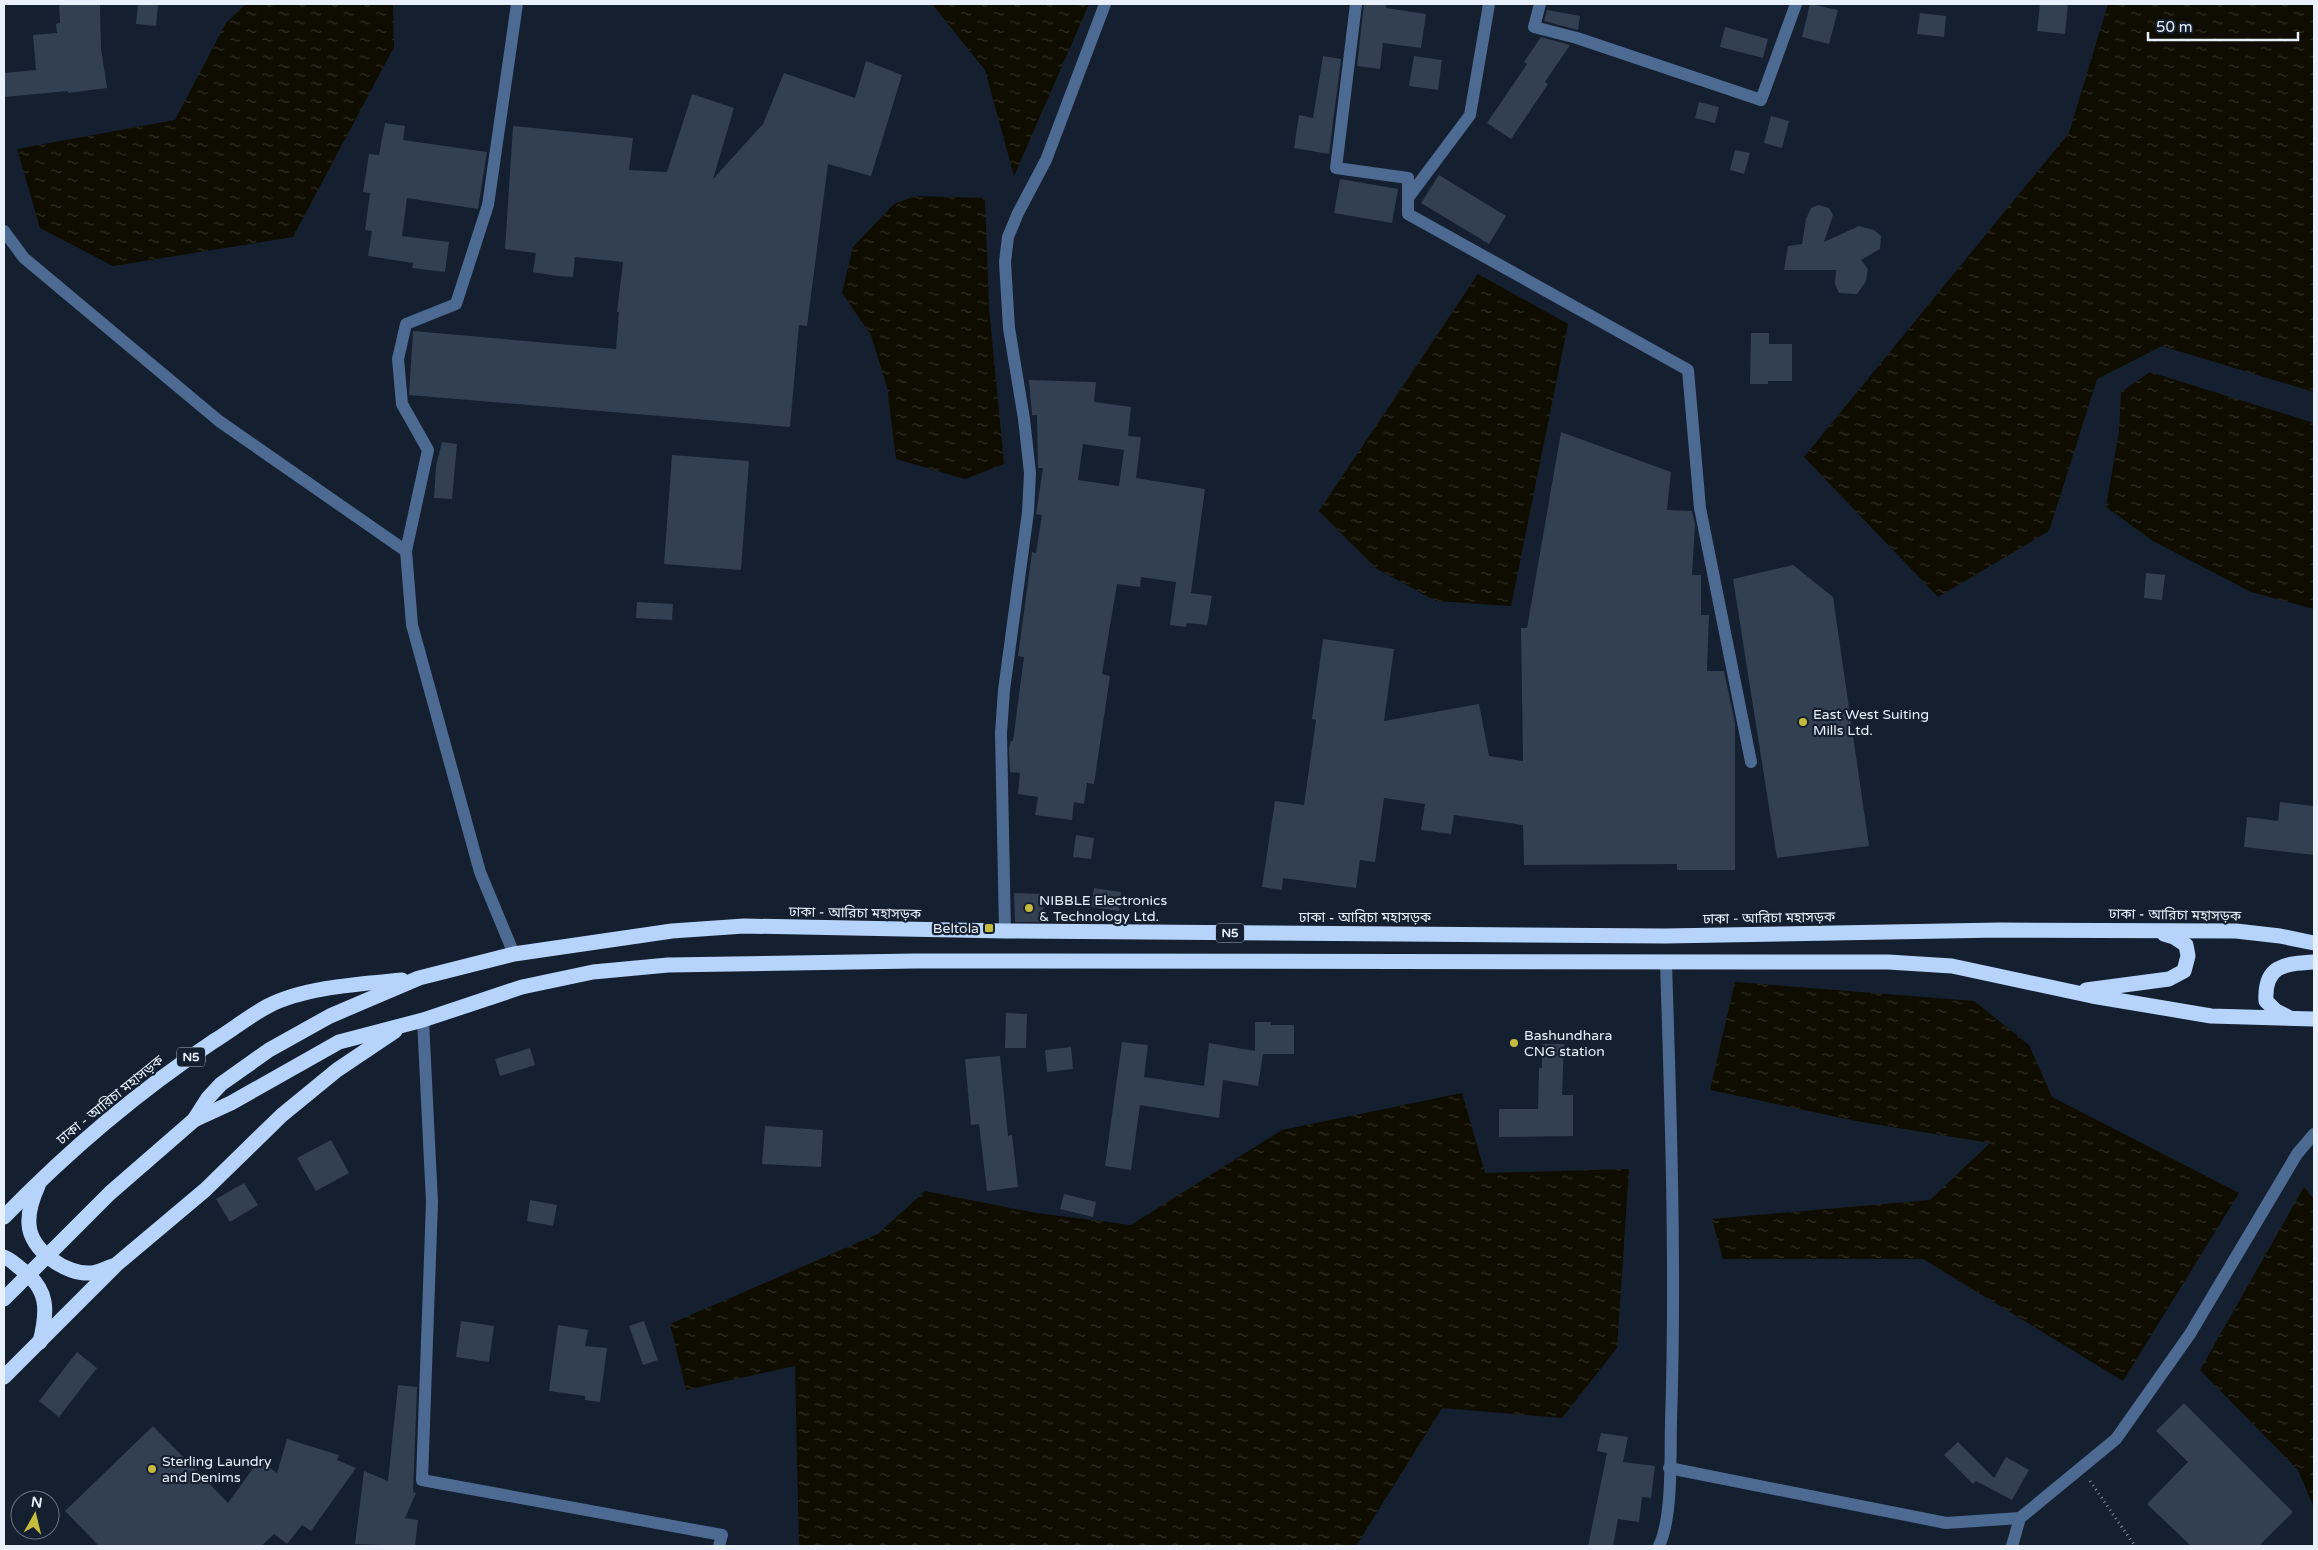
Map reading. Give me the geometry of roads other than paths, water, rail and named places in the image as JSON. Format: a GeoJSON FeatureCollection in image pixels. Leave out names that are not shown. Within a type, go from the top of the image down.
{"type":"FeatureCollection","features":[{"type":"Feature","properties":{"kind":"highway","name":"ঢাকা - আরিচা মহাসড়ক"},"geometry":{"type":"LineString","coordinates":[[4,1217],[42,1178],[154,1082],[269,1006],[298,996],[347,986],[419,978],[514,954],[672,932],[744,926],[1005,931],[1665,936],[2000,930],[2236,931],[2280,936],[2314,943]]}},
{"type":"Feature","properties":{"kind":"highway"},"geometry":{"type":"LineString","coordinates":[[2070,991],[2169,979],[2184,971],[2188,956],[2186,945],[2174,937],[2148,931]]}},
{"type":"Feature","properties":{"kind":"highway","name":"N5"},"geometry":{"type":"LineString","coordinates":[[4,1299],[110,1194],[194,1120],[231,1103],[339,1042],[375,1031],[424,1020],[522,987],[593,972],[668,965],[915,961],[1888,962],[1952,966],[2070,991],[2210,1016],[2314,1019]]}},
{"type":"Feature","properties":{"kind":"highway"},"geometry":{"type":"LineString","coordinates":[[2292,1018],[2276,1011],[2266,1001],[2265,988],[2268,976],[2283,966],[2314,962]]}},
{"type":"Feature","properties":{"kind":"highway","name":"ঢাকা - আরিচা মহাসড়ক"},"geometry":{"type":"LineString","coordinates":[[194,1120],[208,1098],[221,1084],[268,1050],[330,1016],[419,978]]}},
{"type":"Feature","properties":{"kind":"highway"},"geometry":{"type":"LineString","coordinates":[[4,1377],[117,1264],[205,1190],[282,1115],[377,1041],[405,1025]]}},
{"type":"Feature","properties":{"kind":"highway"},"geometry":{"type":"LineString","coordinates":[[42,1178],[32,1198],[28,1224],[32,1238],[62,1266],[76,1272],[93,1273],[117,1264]]}},
{"type":"Feature","properties":{"kind":"highway"},"geometry":{"type":"LineString","coordinates":[[4,1258],[25,1271],[37,1284],[44,1298],[46,1318],[39,1342]]}},
{"type":"Feature","properties":{"kind":"street"},"geometry":{"type":"LineString","coordinates":[[514,954],[480,872],[412,625],[406,551],[428,450],[402,404],[398,358],[406,324],[456,304],[488,205],[517,4]]}},
{"type":"Feature","properties":{"kind":"street"},"geometry":{"type":"LineString","coordinates":[[1005,931],[1001,733],[1004,690],[1028,512],[1030,474],[1024,419],[1009,328],[1005,262],[1008,237],[1018,213],[1046,160],[1105,4]]}},
{"type":"Feature","properties":{"kind":"street"},"geometry":{"type":"LineString","coordinates":[[1356,4],[1336,168],[1408,178],[1408,214],[1688,370],[1700,508],[1751,762]]}},
{"type":"Feature","properties":{"kind":"street"},"geometry":{"type":"LineString","coordinates":[[1408,198],[1470,114],[1489,4]]}},
{"type":"Feature","properties":{"kind":"street"},"geometry":{"type":"LineString","coordinates":[[1540,4],[1534,27],[1578,38],[1761,100],[1796,4]]}},
{"type":"Feature","properties":{"kind":"street"},"geometry":{"type":"LineString","coordinates":[[4,231],[24,258],[219,422],[406,551]]}},
{"type":"Feature","properties":{"kind":"street"},"geometry":{"type":"LineString","coordinates":[[1659,1546],[1665,1530],[1672,1380],[1671,1137],[1666,963]]}},
{"type":"Feature","properties":{"kind":"street"},"geometry":{"type":"LineString","coordinates":[[424,1020],[432,1202],[422,1480],[722,1535],[719,1546]]}},
{"type":"Feature","properties":{"kind":"street"},"geometry":{"type":"LineString","coordinates":[[2012,1546],[2020,1518],[2116,1439],[2190,1334],[2297,1154],[2314,1134]]}},
{"type":"Feature","properties":{"kind":"street"},"geometry":{"type":"LineString","coordinates":[[1669,1468],[1946,1523],[2020,1518]]}},
{"type":"Feature","properties":{"kind":"water"},"geometry":{"type":"Polygon","coordinates":[[[246,4],[393,4],[394,47],[293,237],[113,266],[40,228],[17,149],[175,120],[226,23],[246,4]]]}},
{"type":"Feature","properties":{"kind":"water"},"geometry":{"type":"Polygon","coordinates":[[[932,4],[1089,4],[1014,176],[985,70],[932,4]]]}},
{"type":"Feature","properties":{"kind":"water"},"geometry":{"type":"Polygon","coordinates":[[[2108,4],[2314,4],[2314,392],[2162,346],[2097,379],[2049,531],[1938,597],[1804,457],[2069,133],[2108,4]]]}},
{"type":"Feature","properties":{"kind":"water"},"geometry":{"type":"Polygon","coordinates":[[[916,196],[985,198],[989,308],[1004,464],[965,479],[896,459],[887,387],[871,335],[842,293],[853,247],[894,204],[916,196]]]}},
{"type":"Feature","properties":{"kind":"water"},"geometry":{"type":"Polygon","coordinates":[[[1478,274],[1568,324],[1511,606],[1436,601],[1377,569],[1319,511],[1478,274]]]}},
{"type":"Feature","properties":{"kind":"water"},"geometry":{"type":"Polygon","coordinates":[[[2150,372],[2314,423],[2314,609],[2251,592],[2153,541],[2106,507],[2119,432],[2121,392],[2150,372]]]}},
{"type":"Feature","properties":{"kind":"water"},"geometry":{"type":"Polygon","coordinates":[[[1735,982],[1974,1001],[2029,1045],[2052,1097],[2239,1193],[2123,1381],[1923,1259],[1723,1259],[1712,1219],[1930,1200],[1990,1143],[1856,1121],[1710,1090],[1735,982]]]}},
{"type":"Feature","properties":{"kind":"water"},"geometry":{"type":"Polygon","coordinates":[[[1462,1093],[1485,1173],[1629,1169],[1617,1348],[1562,1418],[1442,1408],[1356,1546],[799,1546],[795,1366],[686,1390],[670,1324],[878,1234],[925,1191],[1036,1213],[1131,1225],[1282,1130],[1462,1093]]]}},
{"type":"Feature","properties":{"kind":"water"},"geometry":{"type":"Polygon","coordinates":[[[2304,1187],[2314,1199],[2314,1508],[2298,1470],[2200,1370],[2304,1187]]]}},
{"type":"Feature","properties":{"kind":"place","name":"East West Suiting Mills Ltd."},"geometry":{"type":"Point","coordinates":[1803,722]}},
{"type":"Feature","properties":{"kind":"place","name":"NIBBLE Electronics & Technology Ltd."},"geometry":{"type":"Point","coordinates":[1029,908]}},
{"type":"Feature","properties":{"kind":"place","name":"Beltola"},"geometry":{"type":"Point","coordinates":[989,928]}},
{"type":"Feature","properties":{"kind":"place","name":"Bashundhara CNG station"},"geometry":{"type":"Point","coordinates":[1514,1043]}},
{"type":"Feature","properties":{"kind":"place","name":"Sterling Laundry and Denims"},"geometry":{"type":"Point","coordinates":[152,1469]}}]}
